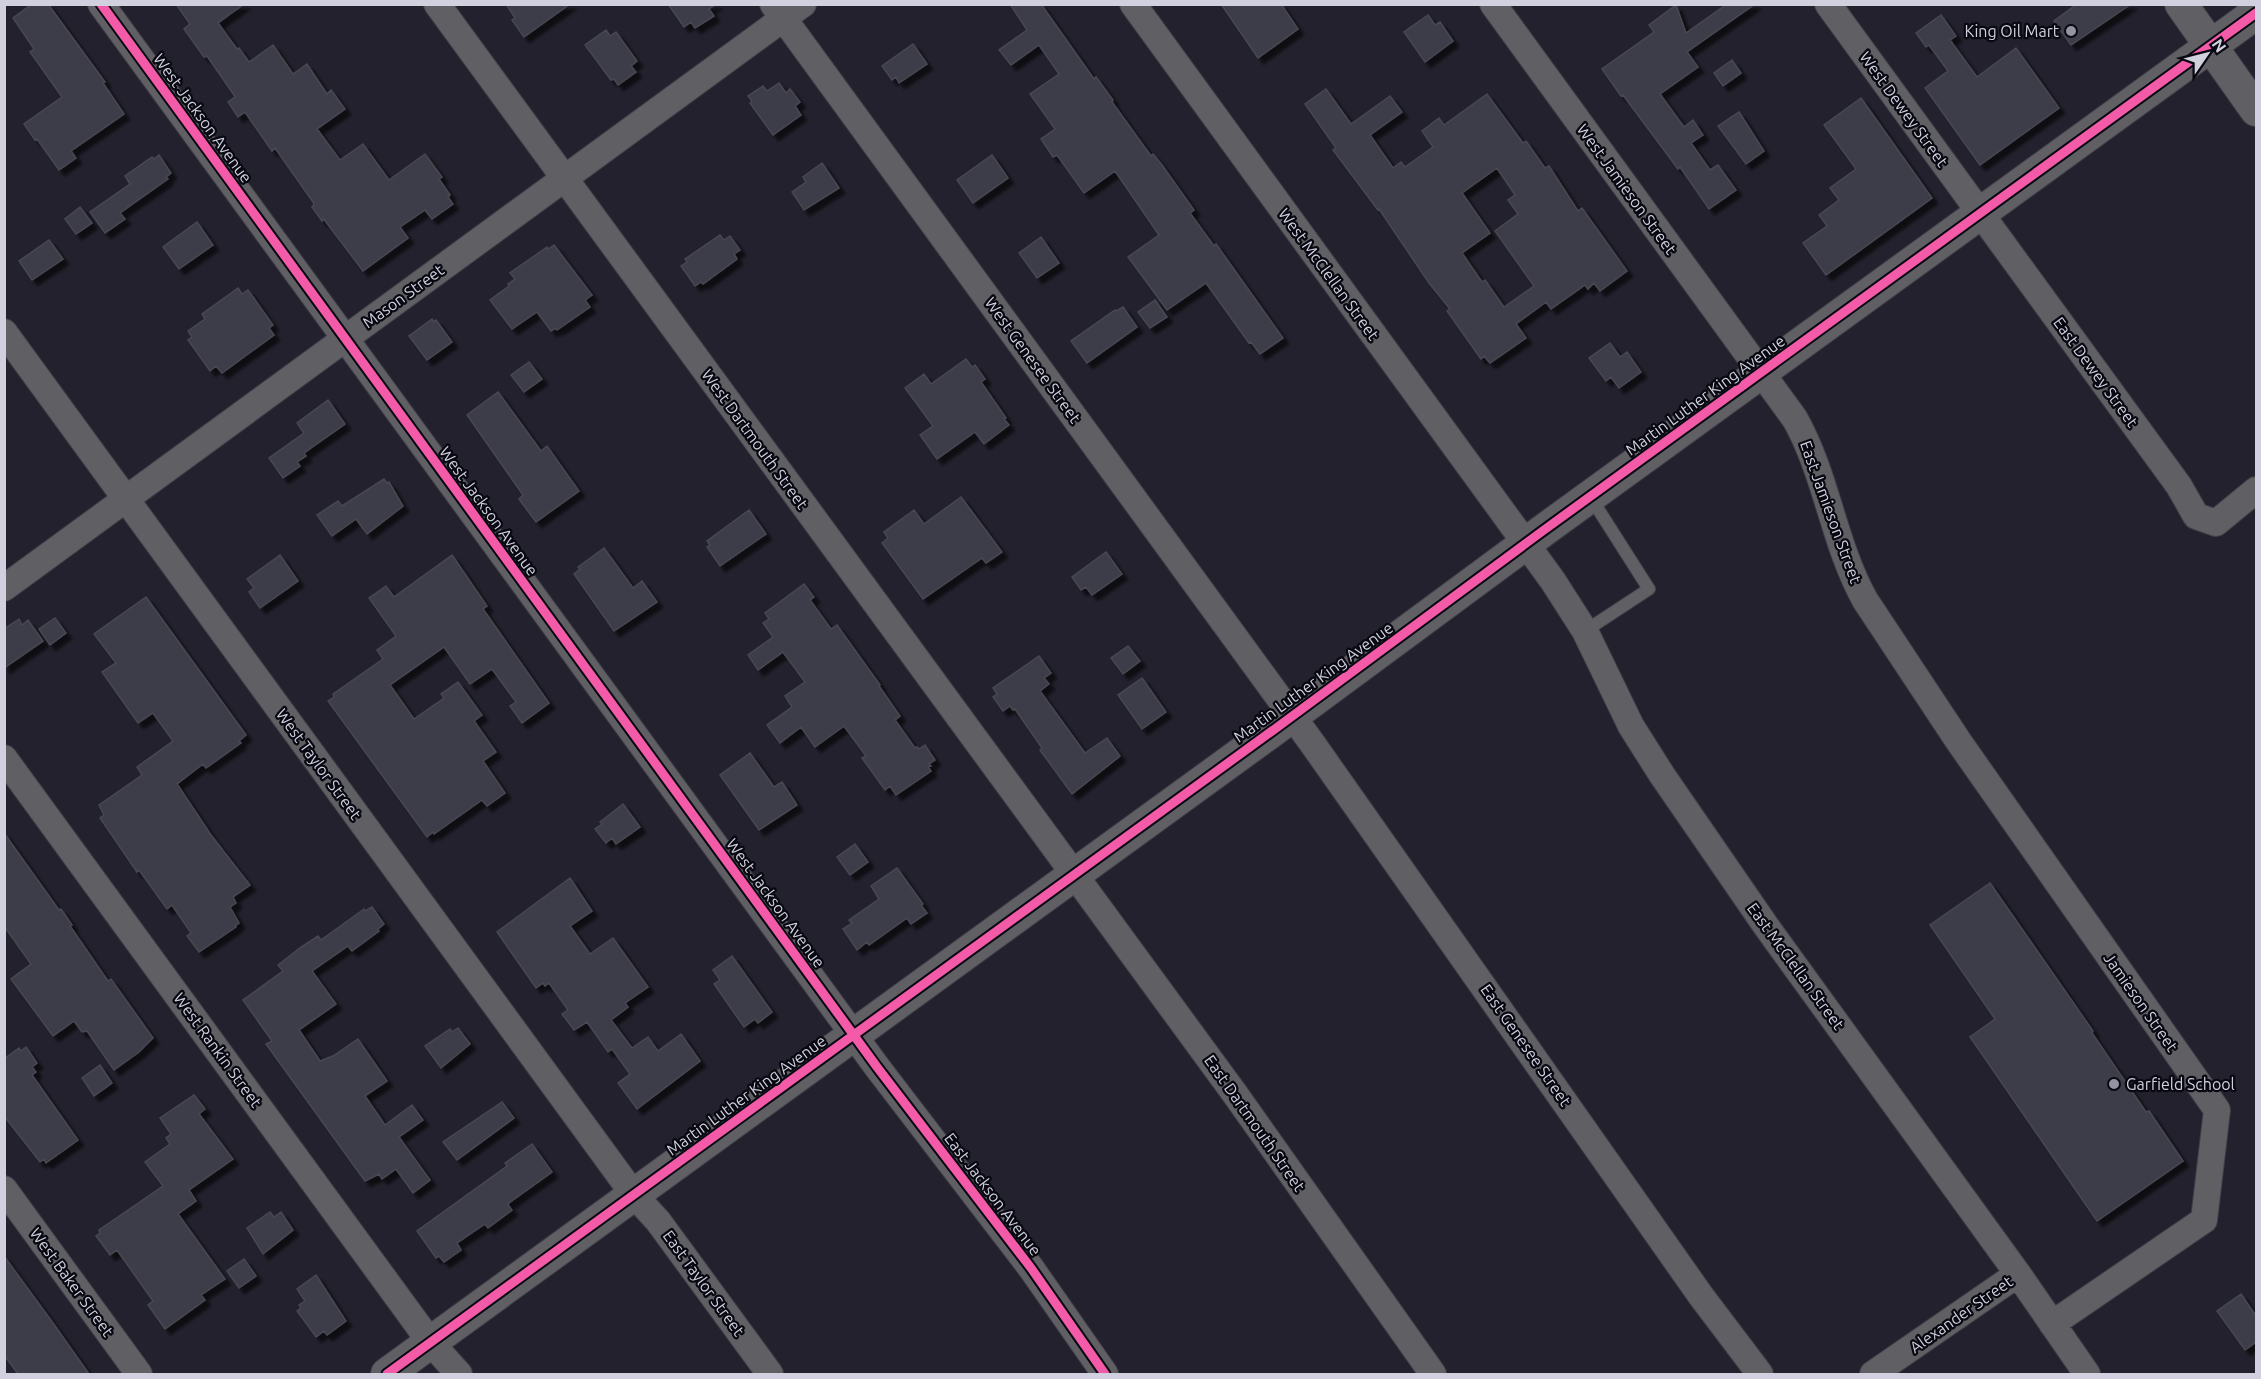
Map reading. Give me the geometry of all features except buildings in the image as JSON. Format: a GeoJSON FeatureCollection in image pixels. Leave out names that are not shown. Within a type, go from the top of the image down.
{"type":"FeatureCollection","features":[{"type":"Feature","properties":{"kind":"street","name":"West Jackson Avenue"},"geometry":{"type":"LineString","coordinates":[[101,4],[854,1035]]}},
{"type":"Feature","properties":{"kind":"street","name":"West Dartmouth Street"},"geometry":{"type":"LineString","coordinates":[[436,4],[1072,875]]}},
{"type":"Feature","properties":{"kind":"street","name":"West McClellan Street"},"geometry":{"type":"LineString","coordinates":[[1132,4],[1526,544]]}},
{"type":"Feature","properties":{"kind":"street","name":"West Jamieson Street"},"geometry":{"type":"LineString","coordinates":[[1493,4],[1762,373]]}},
{"type":"Feature","properties":{"kind":"street","name":"West Dewey Street"},"geometry":{"type":"LineString","coordinates":[[1828,4],[1980,213]]}},
{"type":"Feature","properties":{"kind":"street"},"geometry":{"type":"LineString","coordinates":[[2181,4],[2256,110]]}},
{"type":"Feature","properties":{"kind":"street","name":"Mason Street"},"geometry":{"type":"LineString","coordinates":[[4,588],[564,179],[786,9]]}},
{"type":"Feature","properties":{"kind":"street","name":"West Genesee Street"},"geometry":{"type":"LineString","coordinates":[[786,9],[1292,716]]}},
{"type":"Feature","properties":{"kind":"street","name":"Martin Luther King Avenue"},"geometry":{"type":"LineString","coordinates":[[387,1374],[2256,13]]}},
{"type":"Feature","properties":{"kind":"street","name":"East Dewey Street"},"geometry":{"type":"LineString","coordinates":[[1980,213],[2179,486],[2196,516],[2216,523],[2256,490]]}},
{"type":"Feature","properties":{"kind":"street","name":"West Taylor Street"},"geometry":{"type":"LineString","coordinates":[[4,332],[634,1195]]}},
{"type":"Feature","properties":{"kind":"street","name":"East Jamieson Street"},"geometry":{"type":"LineString","coordinates":[[1762,373],[1795,419],[1813,454],[1839,543],[1853,578],[1882,627],[1959,742]]}},
{"type":"Feature","properties":{"kind":"street","name":"East McClellan Street"},"geometry":{"type":"LineString","coordinates":[[1526,544],[1585,631],[1631,726],[1662,776],[2087,1374]]}},
{"type":"Feature","properties":{"kind":"street","name":"East Genesee Street"},"geometry":{"type":"LineString","coordinates":[[1292,716],[1701,1296],[1760,1374]]}},
{"type":"Feature","properties":{"kind":"street","name":"Jamieson Street"},"geometry":{"type":"LineString","coordinates":[[1959,742],[2217,1110],[2204,1220],[2052,1324]]}},
{"type":"Feature","properties":{"kind":"street","name":"West Rankin Street"},"geometry":{"type":"LineString","coordinates":[[4,758],[431,1342],[459,1374]]}},
{"type":"Feature","properties":{"kind":"street","name":"East Dartmouth Street"},"geometry":{"type":"LineString","coordinates":[[1072,875],[1235,1094],[1433,1374]]}},
{"type":"Feature","properties":{"kind":"street","name":"East Jackson Avenue"},"geometry":{"type":"LineString","coordinates":[[854,1035],[1031,1268],[1105,1374]]}},
{"type":"Feature","properties":{"kind":"street","name":"West Baker Street"},"geometry":{"type":"LineString","coordinates":[[4,1189],[139,1374]]}},
{"type":"Feature","properties":{"kind":"street","name":"East Taylor Street"},"geometry":{"type":"LineString","coordinates":[[634,1195],[658,1221],[770,1374]]}},
{"type":"Feature","properties":{"kind":"street","name":"Alexander Street"},"geometry":{"type":"LineString","coordinates":[[1873,1374],[2018,1274]]}},
{"type":"Feature","properties":{"kind":"lane"},"geometry":{"type":"LineString","coordinates":[[1585,631],[1649,589],[1590,497]]}},
{"type":"Feature","properties":{"kind":"cycle path"},"geometry":{"type":"LineString","coordinates":[[101,4],[877,1067],[1031,1268],[1105,1374]]}},
{"type":"Feature","properties":{"kind":"cycle path"},"geometry":{"type":"LineString","coordinates":[[387,1374],[2256,13]]}},
{"type":"Feature","properties":{"kind":"place","name":"King Oil Mart"},"geometry":{"type":"Point","coordinates":[2071,31]}},
{"type":"Feature","properties":{"kind":"place","name":"Garfield School"},"geometry":{"type":"Point","coordinates":[2114,1084]}}]}
